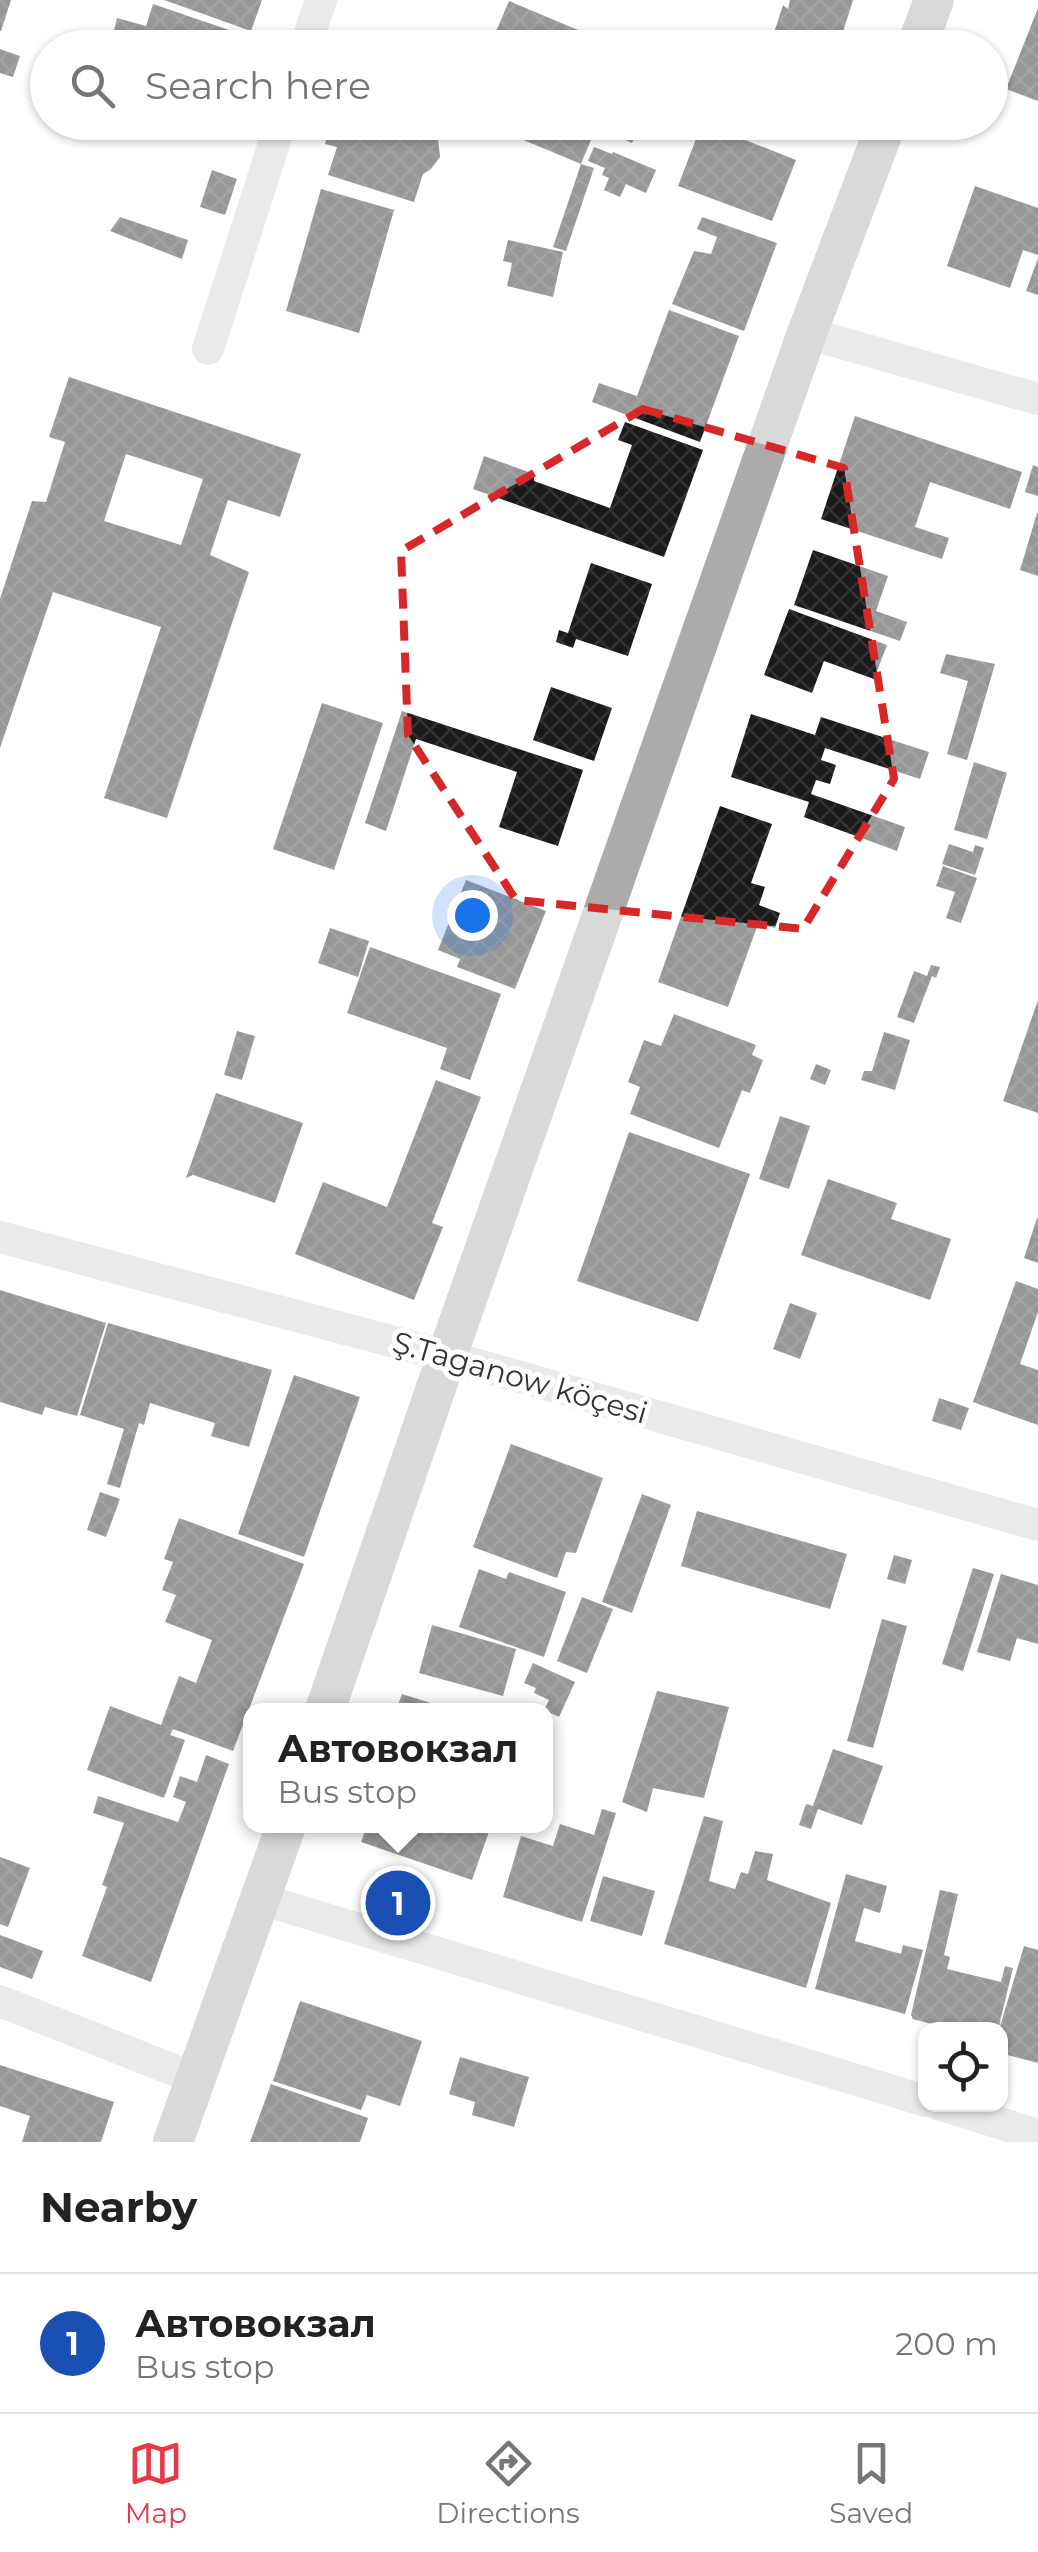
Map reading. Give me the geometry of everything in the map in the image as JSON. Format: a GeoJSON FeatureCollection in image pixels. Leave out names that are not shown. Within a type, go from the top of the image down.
{"type":"FeatureCollection","features":[{"type":"Feature","properties":{"kind":"main road"},"geometry":{"type":"LineString","coordinates":[[923,30],[934,0]]}},
{"type":"Feature","properties":{"kind":"main road"},"geometry":{"type":"LineString","coordinates":[[327,1703],[807,333],[880,140]]}},
{"type":"Feature","properties":{"kind":"main road"},"geometry":{"type":"LineString","coordinates":[[173,2142],[284,1833]]}},
{"type":"Feature","properties":{"kind":"street"},"geometry":{"type":"LineString","coordinates":[[311,30],[320,0]]}},
{"type":"Feature","properties":{"kind":"street"},"geometry":{"type":"LineString","coordinates":[[208,349],[275,140]]}},
{"type":"Feature","properties":{"kind":"street"},"geometry":{"type":"LineString","coordinates":[[807,333],[1038,399]]}},
{"type":"Feature","properties":{"kind":"street","name":"Ş.Taganow köçesi"},"geometry":{"type":"LineString","coordinates":[[0,1237],[447,1356],[1038,1525]]}},
{"type":"Feature","properties":{"kind":"street"},"geometry":{"type":"LineString","coordinates":[[260,1899],[918,2099]]}},
{"type":"Feature","properties":{"kind":"street"},"geometry":{"type":"LineString","coordinates":[[0,2000],[196,2079]]}},
{"type":"Feature","properties":{"kind":"street"},"geometry":{"type":"LineString","coordinates":[[964,2112],[1038,2135]]}},
{"type":"Feature","properties":{"kind":"highlighted area"},"geometry":{"type":"Polygon","coordinates":[[[643,409],[844,468],[894,779],[803,929],[516,900],[408,735],[401,551],[643,409]]]}},
{"type":"Feature","properties":{"kind":"building"},"geometry":{"type":"Polygon","coordinates":[[[0,0],[11,0],[1,31],[0,31],[0,0]]]}},
{"type":"Feature","properties":{"kind":"building"},"geometry":{"type":"Polygon","coordinates":[[[164,0],[262,0],[248,30],[164,0]]]}},
{"type":"Feature","properties":{"kind":"building"},"geometry":{"type":"Polygon","coordinates":[[[790,0],[853,0],[844,30],[775,30],[783,5],[788,9],[790,0]]]}},
{"type":"Feature","properties":{"kind":"building"},"geometry":{"type":"Polygon","coordinates":[[[509,1],[578,30],[497,30],[509,1]]]}},
{"type":"Feature","properties":{"kind":"building"},"geometry":{"type":"Polygon","coordinates":[[[153,4],[229,30],[114,30],[117,18],[146,26],[153,4]]]}},
{"type":"Feature","properties":{"kind":"building"},"geometry":{"type":"Polygon","coordinates":[[[1038,8],[1038,101],[1008,90],[1038,8]]]}},
{"type":"Feature","properties":{"kind":"building"},"geometry":{"type":"Polygon","coordinates":[[[0,49],[20,56],[13,77],[0,73],[0,49]]]}},
{"type":"Feature","properties":{"kind":"building"},"geometry":{"type":"Polygon","coordinates":[[[326,140],[438,140],[440,157],[423,174],[414,202],[328,175],[337,147],[325,144],[326,140]]]}},
{"type":"Feature","properties":{"kind":"building"},"geometry":{"type":"Polygon","coordinates":[[[524,140],[591,140],[581,164],[524,140]]]}},
{"type":"Feature","properties":{"kind":"building"},"geometry":{"type":"Polygon","coordinates":[[[696,140],[745,140],[796,160],[772,221],[678,186],[696,140]]]}},
{"type":"Feature","properties":{"kind":"building"},"geometry":{"type":"Polygon","coordinates":[[[594,147],[656,170],[646,193],[626,184],[620,197],[604,190],[609,178],[602,175],[605,168],[588,161],[594,147]]]}},
{"type":"Feature","properties":{"kind":"building"},"geometry":{"type":"Polygon","coordinates":[[[581,164],[594,168],[566,251],[553,247],[581,164]]]}},
{"type":"Feature","properties":{"kind":"building"},"geometry":{"type":"Polygon","coordinates":[[[212,170],[237,179],[225,215],[200,207],[212,170]]]}},
{"type":"Feature","properties":{"kind":"building"},"geometry":{"type":"Polygon","coordinates":[[[975,186],[1038,208],[1038,255],[1023,250],[1010,288],[947,266],[975,186]]]}},
{"type":"Feature","properties":{"kind":"building"},"geometry":{"type":"Polygon","coordinates":[[[321,189],[394,210],[359,333],[286,311],[321,189]]]}},
{"type":"Feature","properties":{"kind":"building"},"geometry":{"type":"Polygon","coordinates":[[[120,217],[188,240],[182,259],[110,231],[120,217]]]}},
{"type":"Feature","properties":{"kind":"building"},"geometry":{"type":"Polygon","coordinates":[[[702,217],[777,243],[744,331],[672,304],[694,251],[711,254],[717,237],[697,229],[702,217]]]}},
{"type":"Feature","properties":{"kind":"building"},"geometry":{"type":"Polygon","coordinates":[[[508,240],[563,252],[553,297],[507,286],[512,263],[503,261],[508,240]]]}},
{"type":"Feature","properties":{"kind":"building"},"geometry":{"type":"Polygon","coordinates":[[[1038,258],[1038,295],[1026,291],[1038,258]]]}},
{"type":"Feature","properties":{"kind":"building"},"geometry":{"type":"Polygon","coordinates":[[[669,310],[739,336],[700,442],[592,402],[599,383],[637,396],[669,310]]]}},
{"type":"Feature","properties":{"kind":"building"},"geometry":{"type":"Polygon","coordinates":[[[69,377],[301,454],[280,517],[228,500],[210,555],[249,572],[167,818],[104,798],[161,627],[53,592],[0,748],[0,599],[32,501],[46,502],[65,442],[49,437],[69,377]],[[126,454],[104,521],[181,545],[203,479],[126,454]]]}},
{"type":"Feature","properties":{"kind":"building"},"geometry":{"type":"Polygon","coordinates":[[[855,416],[1022,472],[1010,509],[930,482],[915,527],[949,538],[942,559],[821,519],[855,416]]]}},
{"type":"Feature","properties":{"kind":"building"},"geometry":{"type":"Polygon","coordinates":[[[625,422],[703,450],[664,557],[473,489],[484,456],[534,474],[534,481],[610,508],[632,445],[618,440],[625,422]]]}},
{"type":"Feature","properties":{"kind":"building"},"geometry":{"type":"Polygon","coordinates":[[[1033,465],[1038,467],[1038,496],[1025,492],[1033,465]]]}},
{"type":"Feature","properties":{"kind":"building"},"geometry":{"type":"Polygon","coordinates":[[[1038,513],[1038,576],[1020,570],[1038,513]]]}},
{"type":"Feature","properties":{"kind":"building"},"geometry":{"type":"Polygon","coordinates":[[[813,550],[888,576],[876,611],[907,622],[900,641],[794,605],[813,550]]]}},
{"type":"Feature","properties":{"kind":"building"},"geometry":{"type":"Polygon","coordinates":[[[591,563],[652,584],[628,656],[576,639],[573,648],[556,642],[559,630],[568,633],[591,563]]]}},
{"type":"Feature","properties":{"kind":"building"},"geometry":{"type":"Polygon","coordinates":[[[789,609],[887,645],[874,679],[824,661],[812,693],[764,675],[789,609]]]}},
{"type":"Feature","properties":{"kind":"building"},"geometry":{"type":"Polygon","coordinates":[[[946,654],[995,664],[967,760],[947,754],[968,681],[940,673],[946,654]]]}},
{"type":"Feature","properties":{"kind":"building"},"geometry":{"type":"Polygon","coordinates":[[[551,687],[612,708],[594,761],[533,740],[551,687]]]}},
{"type":"Feature","properties":{"kind":"building"},"geometry":{"type":"Polygon","coordinates":[[[322,703],[383,723],[334,870],[273,849],[322,703]]]}},
{"type":"Feature","properties":{"kind":"building"},"geometry":{"type":"Polygon","coordinates":[[[402,711],[583,770],[558,846],[499,827],[517,772],[416,739],[386,831],[365,823],[402,711]]]}},
{"type":"Feature","properties":{"kind":"building"},"geometry":{"type":"Polygon","coordinates":[[[751,714],[815,735],[821,717],[929,752],[920,779],[825,748],[821,760],[836,765],[830,784],[816,780],[811,794],[905,827],[897,851],[804,817],[809,802],[731,777],[751,714]]]}},
{"type":"Feature","properties":{"kind":"building"},"geometry":{"type":"Polygon","coordinates":[[[974,762],[1007,773],[987,839],[954,830],[974,762]]]}},
{"type":"Feature","properties":{"kind":"building"},"geometry":{"type":"Polygon","coordinates":[[[720,806],[772,824],[751,883],[765,887],[759,905],[780,913],[775,928],[758,924],[728,1007],[658,982],[720,806]]]}},
{"type":"Feature","properties":{"kind":"building"},"geometry":{"type":"Polygon","coordinates":[[[949,844],[973,852],[975,845],[984,848],[975,875],[942,864],[949,844]]]}},
{"type":"Feature","properties":{"kind":"building"},"geometry":{"type":"Polygon","coordinates":[[[943,866],[977,878],[961,923],[946,918],[955,892],[936,886],[943,866]]]}},
{"type":"Feature","properties":{"kind":"building"},"geometry":{"type":"Polygon","coordinates":[[[466,880],[546,911],[515,989],[457,967],[460,959],[438,950],[466,880]]]}},
{"type":"Feature","properties":{"kind":"building"},"geometry":{"type":"Polygon","coordinates":[[[330,928],[369,941],[358,977],[318,963],[330,928]]]}},
{"type":"Feature","properties":{"kind":"building"},"geometry":{"type":"Polygon","coordinates":[[[370,947],[501,994],[470,1080],[440,1069],[447,1048],[347,1013],[370,947]]]}},
{"type":"Feature","properties":{"kind":"building"},"geometry":{"type":"Polygon","coordinates":[[[931,965],[940,967],[936,978],[932,976],[914,1023],[897,1017],[914,971],[927,976],[931,965]]]}},
{"type":"Feature","properties":{"kind":"building"},"geometry":{"type":"Polygon","coordinates":[[[1038,1000],[1038,1113],[1003,1101],[1038,1000]]]}},
{"type":"Feature","properties":{"kind":"building"},"geometry":{"type":"Polygon","coordinates":[[[674,1014],[756,1045],[752,1055],[763,1060],[750,1093],[742,1090],[719,1148],[630,1114],[640,1087],[628,1082],[644,1040],[661,1046],[674,1014]]]}},
{"type":"Feature","properties":{"kind":"building"},"geometry":{"type":"Polygon","coordinates":[[[237,1031],[255,1036],[242,1080],[224,1075],[237,1031]]]}},
{"type":"Feature","properties":{"kind":"building"},"geometry":{"type":"Polygon","coordinates":[[[884,1032],[910,1040],[895,1090],[861,1080],[864,1071],[872,1071],[884,1032]]]}},
{"type":"Feature","properties":{"kind":"building"},"geometry":{"type":"Polygon","coordinates":[[[816,1064],[831,1070],[825,1085],[810,1079],[816,1064]]]}},
{"type":"Feature","properties":{"kind":"building"},"geometry":{"type":"Polygon","coordinates":[[[436,1080],[481,1097],[432,1223],[443,1227],[414,1300],[295,1254],[323,1182],[387,1207],[436,1080]]]}},
{"type":"Feature","properties":{"kind":"building"},"geometry":{"type":"Polygon","coordinates":[[[216,1093],[303,1123],[275,1203],[193,1175],[186,1178],[216,1093]]]}},
{"type":"Feature","properties":{"kind":"building"},"geometry":{"type":"Polygon","coordinates":[[[780,1116],[810,1126],[789,1189],[759,1179],[780,1116]]]}},
{"type":"Feature","properties":{"kind":"building"},"geometry":{"type":"Polygon","coordinates":[[[629,1132],[750,1174],[698,1322],[577,1281],[629,1132]]]}},
{"type":"Feature","properties":{"kind":"building"},"geometry":{"type":"Polygon","coordinates":[[[828,1179],[897,1203],[891,1219],[951,1239],[930,1300],[801,1255],[828,1179]]]}},
{"type":"Feature","properties":{"kind":"building"},"geometry":{"type":"Polygon","coordinates":[[[1038,1218],[1038,1263],[1024,1258],[1038,1218]]]}},
{"type":"Feature","properties":{"kind":"building"},"geometry":{"type":"Polygon","coordinates":[[[1016,1281],[1038,1289],[1038,1312],[1020,1364],[1038,1370],[1038,1425],[973,1402],[1016,1281]]]}},
{"type":"Feature","properties":{"kind":"building"},"geometry":{"type":"Polygon","coordinates":[[[0,1290],[106,1323],[77,1416],[45,1407],[42,1415],[0,1402],[0,1290]]]}},
{"type":"Feature","properties":{"kind":"building"},"geometry":{"type":"Polygon","coordinates":[[[790,1303],[817,1313],[800,1359],[773,1349],[790,1303]]]}},
{"type":"Feature","properties":{"kind":"building"},"geometry":{"type":"Polygon","coordinates":[[[108,1323],[272,1370],[249,1447],[211,1436],[215,1423],[150,1403],[144,1425],[139,1423],[120,1488],[107,1484],[124,1429],[80,1415],[108,1323]]]}},
{"type":"Feature","properties":{"kind":"building"},"geometry":{"type":"Polygon","coordinates":[[[294,1375],[360,1397],[304,1557],[238,1534],[294,1375]]]}},
{"type":"Feature","properties":{"kind":"building"},"geometry":{"type":"Polygon","coordinates":[[[939,1398],[969,1408],[961,1430],[932,1421],[939,1398]]]}},
{"type":"Feature","properties":{"kind":"building"},"geometry":{"type":"Polygon","coordinates":[[[511,1444],[603,1478],[576,1553],[566,1552],[557,1578],[473,1547],[511,1444]]]}},
{"type":"Feature","properties":{"kind":"building"},"geometry":{"type":"Polygon","coordinates":[[[100,1492],[120,1499],[106,1537],[87,1530],[100,1492]]]}},
{"type":"Feature","properties":{"kind":"building"},"geometry":{"type":"Polygon","coordinates":[[[642,1494],[671,1505],[632,1613],[602,1602],[642,1494]]]}},
{"type":"Feature","properties":{"kind":"building"},"geometry":{"type":"Polygon","coordinates":[[[697,1511],[847,1554],[830,1609],[681,1566],[697,1511]]]}},
{"type":"Feature","properties":{"kind":"building"},"geometry":{"type":"Polygon","coordinates":[[[179,1518],[304,1564],[251,1703],[243,1703],[243,1725],[233,1751],[173,1729],[170,1735],[185,1740],[164,1798],[87,1770],[110,1706],[161,1725],[179,1676],[196,1683],[212,1640],[165,1622],[176,1595],[162,1590],[173,1562],[164,1559],[179,1518]]]}},
{"type":"Feature","properties":{"kind":"building"},"geometry":{"type":"Polygon","coordinates":[[[894,1555],[912,1560],[905,1584],[887,1579],[894,1555]]]}},
{"type":"Feature","properties":{"kind":"building"},"geometry":{"type":"Polygon","coordinates":[[[973,1568],[994,1574],[963,1671],[942,1664],[973,1568]]]}},
{"type":"Feature","properties":{"kind":"building"},"geometry":{"type":"Polygon","coordinates":[[[479,1569],[506,1579],[509,1572],[566,1592],[544,1657],[459,1627],[479,1569]]]}},
{"type":"Feature","properties":{"kind":"building"},"geometry":{"type":"Polygon","coordinates":[[[1001,1574],[1038,1585],[1038,1644],[1017,1638],[1010,1661],[977,1652],[1001,1574]]]}},
{"type":"Feature","properties":{"kind":"building"},"geometry":{"type":"Polygon","coordinates":[[[582,1597],[613,1609],[587,1673],[557,1661],[582,1597]]]}},
{"type":"Feature","properties":{"kind":"building"},"geometry":{"type":"Polygon","coordinates":[[[882,1619],[907,1626],[873,1748],[847,1741],[882,1619]]]}},
{"type":"Feature","properties":{"kind":"building"},"geometry":{"type":"Polygon","coordinates":[[[432,1625],[516,1649],[503,1696],[419,1673],[432,1625]]]}},
{"type":"Feature","properties":{"kind":"building"},"geometry":{"type":"Polygon","coordinates":[[[533,1663],[575,1682],[559,1717],[553,1714],[553,1703],[548,1703],[549,1700],[534,1693],[536,1688],[524,1683],[533,1663]]]}},
{"type":"Feature","properties":{"kind":"building"},"geometry":{"type":"Polygon","coordinates":[[[657,1691],[729,1707],[704,1798],[653,1788],[647,1812],[622,1802],[657,1691]]]}},
{"type":"Feature","properties":{"kind":"building"},"geometry":{"type":"Polygon","coordinates":[[[402,1694],[431,1703],[399,1703],[402,1694]]]}},
{"type":"Feature","properties":{"kind":"building"},"geometry":{"type":"Polygon","coordinates":[[[833,1749],[883,1766],[862,1825],[818,1809],[811,1829],[799,1825],[806,1804],[813,1806],[833,1749]]]}},
{"type":"Feature","properties":{"kind":"building"},"geometry":{"type":"Polygon","coordinates":[[[206,1755],[229,1764],[151,1982],[82,1956],[107,1887],[102,1885],[124,1823],[93,1813],[98,1796],[178,1822],[186,1802],[173,1797],[180,1776],[197,1782],[206,1755]]]}},
{"type":"Feature","properties":{"kind":"building"},"geometry":{"type":"Polygon","coordinates":[[[602,1809],[616,1813],[582,1922],[503,1897],[521,1836],[553,1846],[560,1824],[594,1835],[602,1809]]]}},
{"type":"Feature","properties":{"kind":"building"},"geometry":{"type":"Polygon","coordinates":[[[704,1816],[723,1821],[709,1881],[735,1889],[741,1872],[748,1874],[755,1851],[773,1854],[767,1880],[831,1903],[806,1988],[664,1944],[704,1816]]]}},
{"type":"Feature","properties":{"kind":"building"},"geometry":{"type":"Polygon","coordinates":[[[364,1833],[489,1833],[472,1880],[361,1842],[364,1833]]]}},
{"type":"Feature","properties":{"kind":"building"},"geometry":{"type":"Polygon","coordinates":[[[0,1857],[30,1868],[8,1927],[0,1924],[0,1857]]]}},
{"type":"Feature","properties":{"kind":"building"},"geometry":{"type":"Polygon","coordinates":[[[846,1874],[887,1886],[880,1913],[864,1908],[855,1941],[901,1954],[903,1945],[923,1950],[905,2014],[815,1989],[846,1874]]]}},
{"type":"Feature","properties":{"kind":"building"},"geometry":{"type":"Polygon","coordinates":[[[603,1876],[655,1891],[642,1936],[590,1921],[603,1876]]]}},
{"type":"Feature","properties":{"kind":"building"},"geometry":{"type":"Polygon","coordinates":[[[940,1890],[958,1894],[944,1955],[950,1957],[947,1969],[1001,1982],[1005,1966],[1013,1968],[1000,2022],[924,2022],[911,2015],[940,1890]]]}},
{"type":"Feature","properties":{"kind":"building"},"geometry":{"type":"Polygon","coordinates":[[[0,1935],[43,1951],[32,1979],[0,1967],[0,1935]]]}},
{"type":"Feature","properties":{"kind":"building"},"geometry":{"type":"Polygon","coordinates":[[[1024,1946],[1038,1950],[1038,2063],[1008,2055],[1008,2022],[1001,2022],[1024,1946]]]}},
{"type":"Feature","properties":{"kind":"building"},"geometry":{"type":"Polygon","coordinates":[[[300,2001],[422,2041],[400,2106],[367,2095],[361,2110],[273,2081],[300,2001]]]}},
{"type":"Feature","properties":{"kind":"building"},"geometry":{"type":"Polygon","coordinates":[[[460,2057],[529,2077],[514,2127],[472,2115],[475,2102],[449,2094],[460,2057]]]}},
{"type":"Feature","properties":{"kind":"building"},"geometry":{"type":"Polygon","coordinates":[[[0,2065],[114,2102],[101,2142],[22,2142],[30,2116],[0,2106],[0,2065]]]}},
{"type":"Feature","properties":{"kind":"building"},"geometry":{"type":"Polygon","coordinates":[[[271,2084],[368,2118],[360,2142],[250,2142],[271,2084]]]}},
{"type":"Feature","properties":{"kind":"place","name":"Автовокзал"},"geometry":{"type":"Point","coordinates":[398,1903]}}]}
